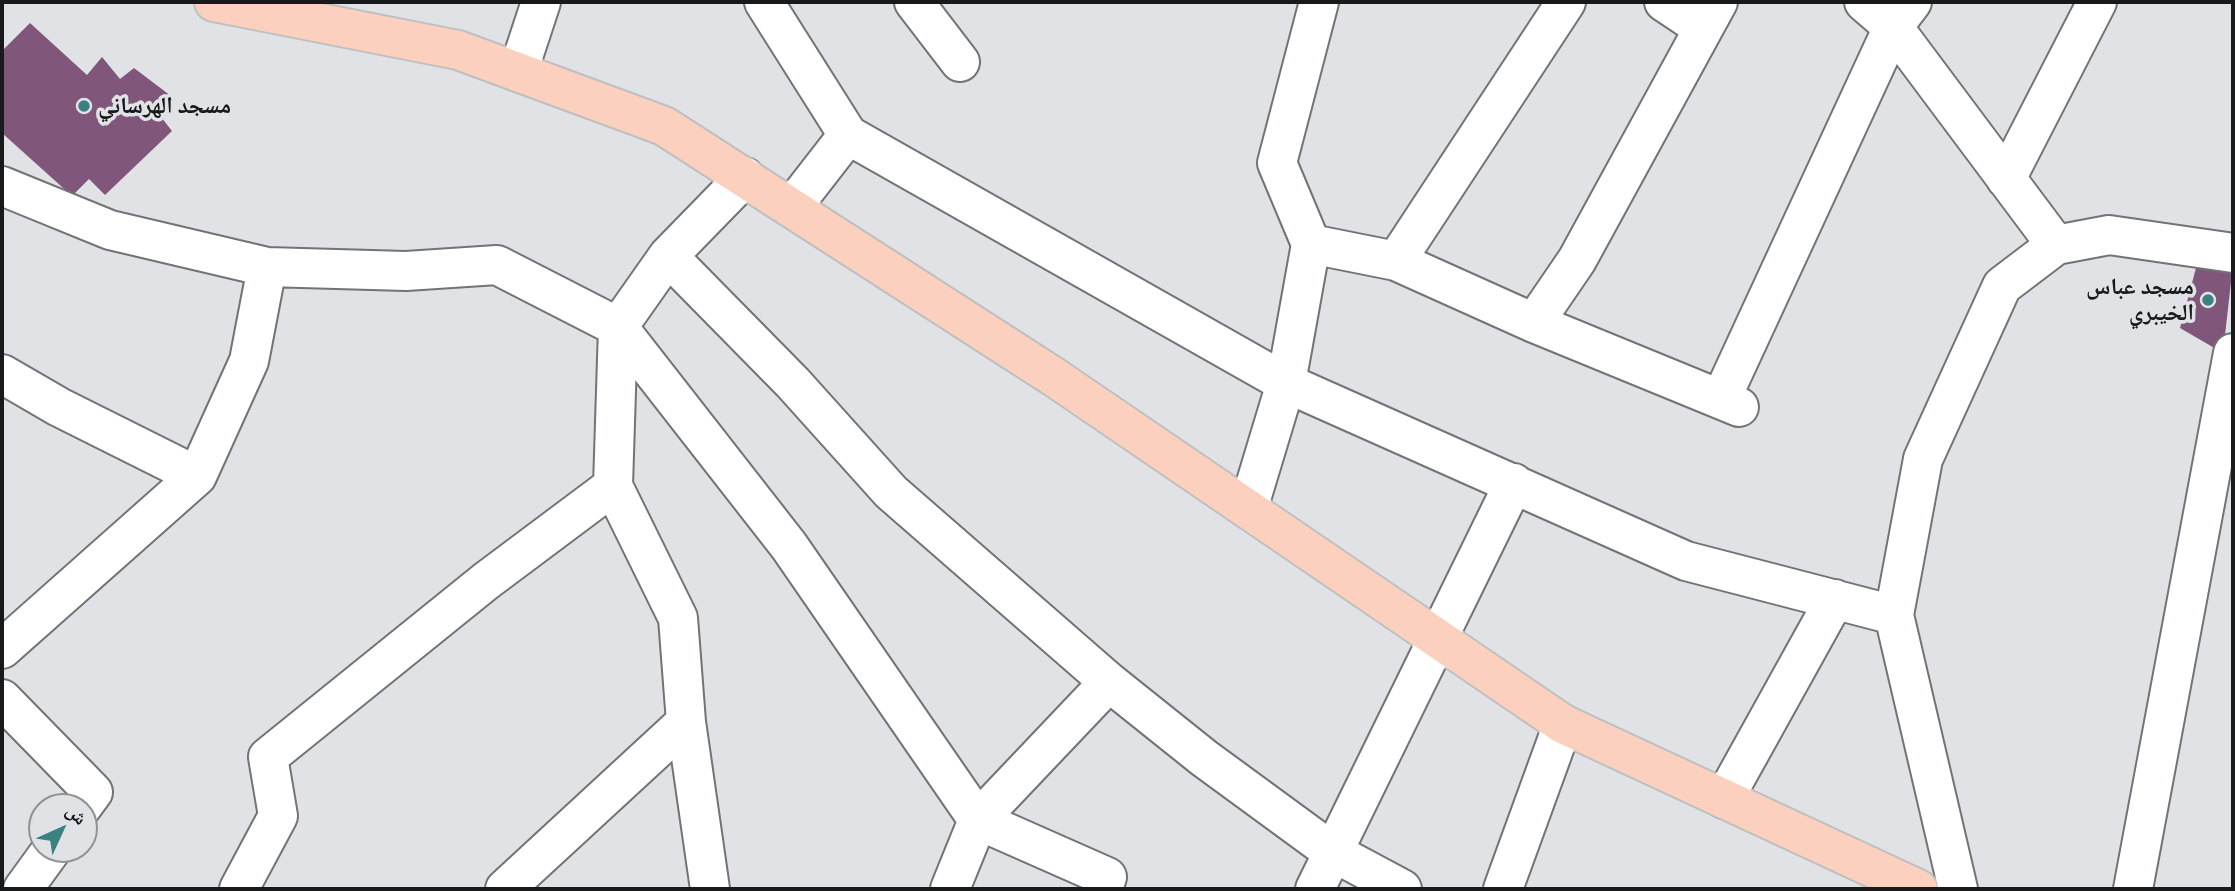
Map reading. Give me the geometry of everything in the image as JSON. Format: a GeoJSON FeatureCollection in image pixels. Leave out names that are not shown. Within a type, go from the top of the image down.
{"type":"FeatureCollection","features":[{"type":"Feature","properties":{"kind":"main road"},"geometry":{"type":"LineString","coordinates":[[214,2],[458,50],[664,126],[1054,377],[1563,724],[1919,889]]}},
{"type":"Feature","properties":{"kind":"street"},"geometry":{"type":"LineString","coordinates":[[517,72],[541,2]]}},
{"type":"Feature","properties":{"kind":"street"},"geometry":{"type":"LineString","coordinates":[[764,2],[848,135],[1286,383],[1686,562],[1894,615]]}},
{"type":"Feature","properties":{"kind":"street"},"geometry":{"type":"LineString","coordinates":[[914,2],[960,62]]}},
{"type":"Feature","properties":{"kind":"street"},"geometry":{"type":"LineString","coordinates":[[1248,509],[1286,383],[1311,244],[1278,163],[1319,2]]}},
{"type":"Feature","properties":{"kind":"street"},"geometry":{"type":"LineString","coordinates":[[1396,261],[1566,2]]}},
{"type":"Feature","properties":{"kind":"street"},"geometry":{"type":"LineString","coordinates":[[1534,323],[1577,260],[1710,15],[1664,2]]}},
{"type":"Feature","properties":{"kind":"street"},"geometry":{"type":"LineString","coordinates":[[1864,2],[1902,14],[2006,178],[2056,245]]}},
{"type":"Feature","properties":{"kind":"street"},"geometry":{"type":"LineString","coordinates":[[2006,178],[2097,2]]}},
{"type":"Feature","properties":{"kind":"street"},"geometry":{"type":"LineString","coordinates":[[1311,244],[1396,261],[1534,323],[1730,403],[1902,14]]}},
{"type":"Feature","properties":{"kind":"street"},"geometry":{"type":"LineString","coordinates":[[792,207],[848,135]]}},
{"type":"Feature","properties":{"kind":"street"},"geometry":{"type":"LineString","coordinates":[[710,889],[686,722],[678,618],[613,485],[618,327],[668,256],[745,177]]}},
{"type":"Feature","properties":{"kind":"street"},"geometry":{"type":"LineString","coordinates":[[2,186],[110,230],[267,267],[406,271],[497,265],[618,327],[789,546],[978,820],[1107,877],[1103,889]]}},
{"type":"Feature","properties":{"kind":"street"},"geometry":{"type":"LineString","coordinates":[[1958,889],[1894,615],[1923,459],[2002,286],[2056,245],[2109,235],[2233,253]]}},
{"type":"Feature","properties":{"kind":"street"},"geometry":{"type":"LineString","coordinates":[[668,256],[793,383],[891,492],[1109,682],[1204,758],[1331,852],[1402,889]]}},
{"type":"Feature","properties":{"kind":"street"},"geometry":{"type":"LineString","coordinates":[[2,649],[197,475],[249,361],[267,267]]}},
{"type":"Feature","properties":{"kind":"street"},"geometry":{"type":"LineString","coordinates":[[2133,889],[2233,353]]}},
{"type":"Feature","properties":{"kind":"street"},"geometry":{"type":"LineString","coordinates":[[2,373],[59,407],[197,475]]}},
{"type":"Feature","properties":{"kind":"street"},"geometry":{"type":"LineString","coordinates":[[1315,889],[1514,484]]}},
{"type":"Feature","properties":{"kind":"street"},"geometry":{"type":"LineString","coordinates":[[239,889],[278,816],[268,757],[486,581],[613,485]]}},
{"type":"Feature","properties":{"kind":"street"},"geometry":{"type":"LineString","coordinates":[[1724,799],[1835,599]]}},
{"type":"Feature","properties":{"kind":"street"},"geometry":{"type":"LineString","coordinates":[[950,889],[978,820],[1109,682]]}},
{"type":"Feature","properties":{"kind":"street"},"geometry":{"type":"LineString","coordinates":[[2,699],[92,793]]}},
{"type":"Feature","properties":{"kind":"street"},"geometry":{"type":"LineString","coordinates":[[505,889],[686,722]]}},
{"type":"Feature","properties":{"kind":"street"},"geometry":{"type":"LineString","coordinates":[[1503,889],[1563,724]]}},
{"type":"Feature","properties":{"kind":"street"},"geometry":{"type":"LineString","coordinates":[[23,889],[42,863]]}},
{"type":"Feature","properties":{"kind":"building","name":"مسجد الهرساني"},"geometry":{"type":"Polygon","coordinates":[[[30,23],[87,75],[102,57],[120,79],[134,68],[175,99],[158,113],[172,131],[105,195],[89,179],[72,196],[2,133],[2,51],[30,23]]]}},
{"type":"Feature","properties":{"kind":"building","name":"مسجد عباس الخيبري"},"geometry":{"type":"Polygon","coordinates":[[[2196,268],[2232,273],[2223,353],[2180,328],[2196,268]]]}},
{"type":"Feature","properties":{"kind":"place","name":"مسجد الهرساني"},"geometry":{"type":"Point","coordinates":[84,106]}},
{"type":"Feature","properties":{"kind":"place","name":"مسجد عباس الخيبري"},"geometry":{"type":"Point","coordinates":[2208,300]}}]}
